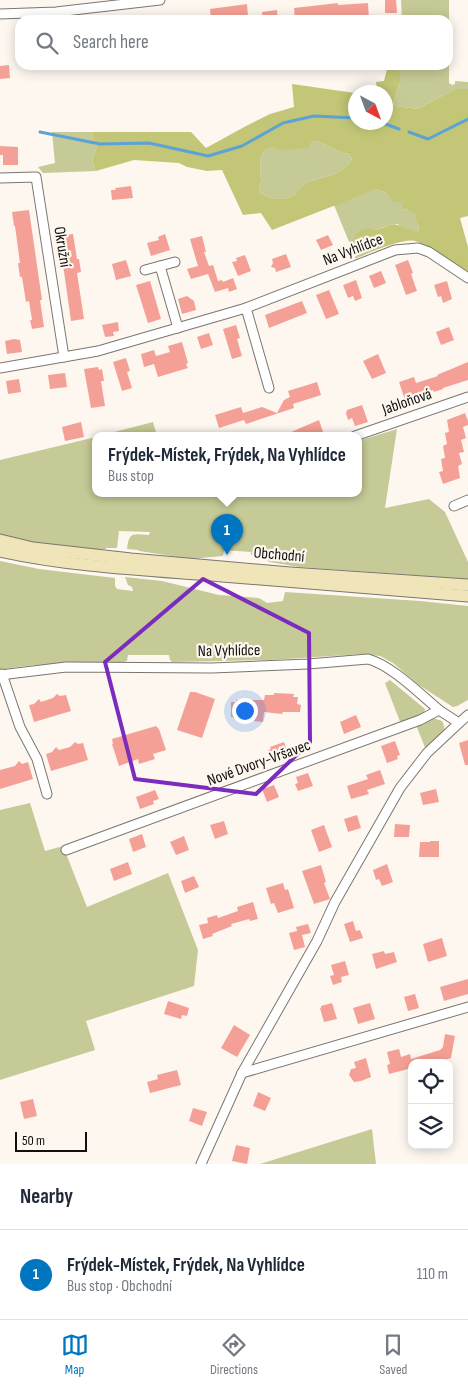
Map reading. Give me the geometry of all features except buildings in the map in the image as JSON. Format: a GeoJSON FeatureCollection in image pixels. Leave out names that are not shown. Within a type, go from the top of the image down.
{"type":"FeatureCollection","features":[{"type":"Feature","properties":{"kind":"main road","name":"Obchodní"},"geometry":{"type":"LineString","coordinates":[[0,540],[33,548],[131,559],[290,573],[468,585]]}},
{"type":"Feature","properties":{"kind":"main road","name":"Obchodní"},"geometry":{"type":"LineString","coordinates":[[0,551],[31,558],[129,569],[289,580],[468,596]]}},
{"type":"Feature","properties":{"kind":"street"},"geometry":{"type":"LineString","coordinates":[[0,14],[56,12],[160,0]]}},
{"type":"Feature","properties":{"kind":"street","name":"Okružní"},"geometry":{"type":"LineString","coordinates":[[0,178],[36,177],[64,357]]}},
{"type":"Feature","properties":{"kind":"street","name":"Na Vyhlídce"},"geometry":{"type":"LineString","coordinates":[[0,368],[98,351],[246,308],[395,250],[418,248],[430,252],[468,278]]}},
{"type":"Feature","properties":{"kind":"street"},"geometry":{"type":"LineString","coordinates":[[144,270],[175,262]]}},
{"type":"Feature","properties":{"kind":"street"},"geometry":{"type":"LineString","coordinates":[[160,266],[178,328]]}},
{"type":"Feature","properties":{"kind":"street"},"geometry":{"type":"LineString","coordinates":[[246,308],[269,388]]}},
{"type":"Feature","properties":{"kind":"street","name":"Jabloňová"},"geometry":{"type":"LineString","coordinates":[[362,434],[468,397]]}},
{"type":"Feature","properties":{"kind":"street"},"geometry":{"type":"LineString","coordinates":[[454,506],[468,500]]}},
{"type":"Feature","properties":{"kind":"street","name":"Na Vyhlídce"},"geometry":{"type":"LineString","coordinates":[[47,794],[36,758],[20,727],[1,675],[66,667],[217,668],[368,659],[389,668],[439,710]]}},
{"type":"Feature","properties":{"kind":"street"},"geometry":{"type":"LineString","coordinates":[[439,710],[459,723]]}},
{"type":"Feature","properties":{"kind":"street","name":"Nové Dvory-Vršavec"},"geometry":{"type":"LineString","coordinates":[[66,850],[420,720],[439,710]]}},
{"type":"Feature","properties":{"kind":"street"},"geometry":{"type":"LineString","coordinates":[[201,1164],[242,1073],[317,941],[335,902],[400,788],[427,753],[468,715]]}},
{"type":"Feature","properties":{"kind":"street"},"geometry":{"type":"LineString","coordinates":[[242,1073],[468,1007]]}},
{"type":"Feature","properties":{"kind":"highlighted area"},"geometry":{"type":"Polygon","coordinates":[[[203,579],[309,633],[310,742],[256,794],[135,779],[105,662],[203,579]]]}},
{"type":"Feature","properties":{"kind":"green space"},"geometry":{"type":"Polygon","coordinates":[[[401,0],[449,0],[449,15],[402,15],[401,0]]]}},
{"type":"Feature","properties":{"kind":"green space"},"geometry":{"type":"Polygon","coordinates":[[[387,70],[398,70],[401,79],[393,104],[393,85],[376,85],[376,82],[384,81],[387,70]]]}},
{"type":"Feature","properties":{"kind":"green space"},"geometry":{"type":"Polygon","coordinates":[[[395,70],[449,70],[449,83],[452,85],[455,84],[455,81],[468,82],[468,89],[455,89],[418,109],[393,104],[401,79],[395,70]]]}},
{"type":"Feature","properties":{"kind":"green space"},"geometry":{"type":"Polygon","coordinates":[[[292,84],[348,92],[348,130],[393,130],[393,104],[418,109],[455,89],[468,89],[468,216],[460,218],[468,247],[468,274],[435,251],[415,241],[395,243],[359,257],[354,240],[360,231],[394,225],[418,231],[419,227],[414,219],[415,213],[403,208],[404,201],[394,202],[386,193],[377,189],[272,230],[261,213],[243,215],[222,170],[207,171],[187,167],[179,163],[134,160],[96,171],[92,162],[97,146],[91,132],[191,132],[206,148],[270,114],[294,107],[292,84]],[[316,141],[311,142],[308,148],[280,150],[274,147],[265,150],[260,158],[261,181],[259,191],[276,199],[291,197],[307,183],[332,175],[343,169],[352,159],[349,154],[316,141]]]}},
{"type":"Feature","properties":{"kind":"green space"},"geometry":{"type":"Polygon","coordinates":[[[52,132],[91,132],[97,146],[92,162],[96,171],[43,173],[38,167],[55,163],[52,132]]]}},
{"type":"Feature","properties":{"kind":"green space"},"geometry":{"type":"Polygon","coordinates":[[[316,141],[349,154],[352,159],[343,169],[332,175],[307,183],[291,197],[276,199],[259,191],[261,181],[260,158],[265,150],[316,141]]]}},
{"type":"Feature","properties":{"kind":"green space"},"geometry":{"type":"Polygon","coordinates":[[[377,189],[405,201],[406,210],[411,210],[415,213],[414,219],[419,227],[418,231],[416,233],[397,224],[378,229],[368,229],[354,244],[359,257],[356,259],[334,205],[377,189]]]}},
{"type":"Feature","properties":{"kind":"green space"},"geometry":{"type":"Polygon","coordinates":[[[153,422],[156,432],[114,432],[153,422]]]}},
{"type":"Feature","properties":{"kind":"green space"},"geometry":{"type":"Polygon","coordinates":[[[397,429],[385,508],[429,499],[445,512],[468,562],[468,579],[299,567],[269,562],[262,554],[251,555],[251,552],[224,550],[223,556],[191,559],[127,549],[131,536],[136,534],[149,535],[150,532],[119,531],[117,548],[106,549],[52,546],[0,535],[0,460],[92,438],[92,497],[362,497],[362,440],[397,429]]]}},
{"type":"Feature","properties":{"kind":"green space"},"geometry":{"type":"Polygon","coordinates":[[[0,561],[39,569],[115,578],[117,589],[133,591],[125,577],[162,581],[219,595],[259,598],[267,603],[283,601],[285,592],[468,606],[468,700],[453,707],[419,685],[393,663],[380,656],[363,654],[270,660],[172,662],[169,655],[128,655],[127,661],[124,662],[46,664],[0,670],[0,561]]]}},
{"type":"Feature","properties":{"kind":"green space"},"geometry":{"type":"Polygon","coordinates":[[[390,680],[425,709],[422,715],[401,724],[385,683],[390,680]]]}},
{"type":"Feature","properties":{"kind":"green space"},"geometry":{"type":"Polygon","coordinates":[[[433,718],[442,721],[444,730],[437,741],[426,750],[416,725],[433,718]]]}},
{"type":"Feature","properties":{"kind":"green space"},"geometry":{"type":"Polygon","coordinates":[[[30,803],[45,851],[63,846],[87,907],[168,873],[198,950],[194,986],[86,1021],[95,1050],[0,1080],[0,810],[30,803]]]}},
{"type":"Feature","properties":{"kind":"green space"},"geometry":{"type":"Polygon","coordinates":[[[372,1129],[376,1164],[260,1164],[372,1129]]]}},
{"type":"Feature","properties":{"kind":"waterway"},"geometry":{"type":"LineString","coordinates":[[40,132],[100,144],[149,143],[208,156],[242,146],[283,123],[314,116],[348,118]]}},
{"type":"Feature","properties":{"kind":"waterway"},"geometry":{"type":"LineString","coordinates":[[409,132],[428,139],[468,119]]}},
{"type":"Feature","properties":{"kind":"waterway"},"geometry":{"type":"LineString","coordinates":[[393,127],[399,129]]}},
{"type":"Feature","properties":{"kind":"place","name":"Frýdek-Místek, Frýdek, Na Vyhlídce"},"geometry":{"type":"Point","coordinates":[227,555]}}]}
